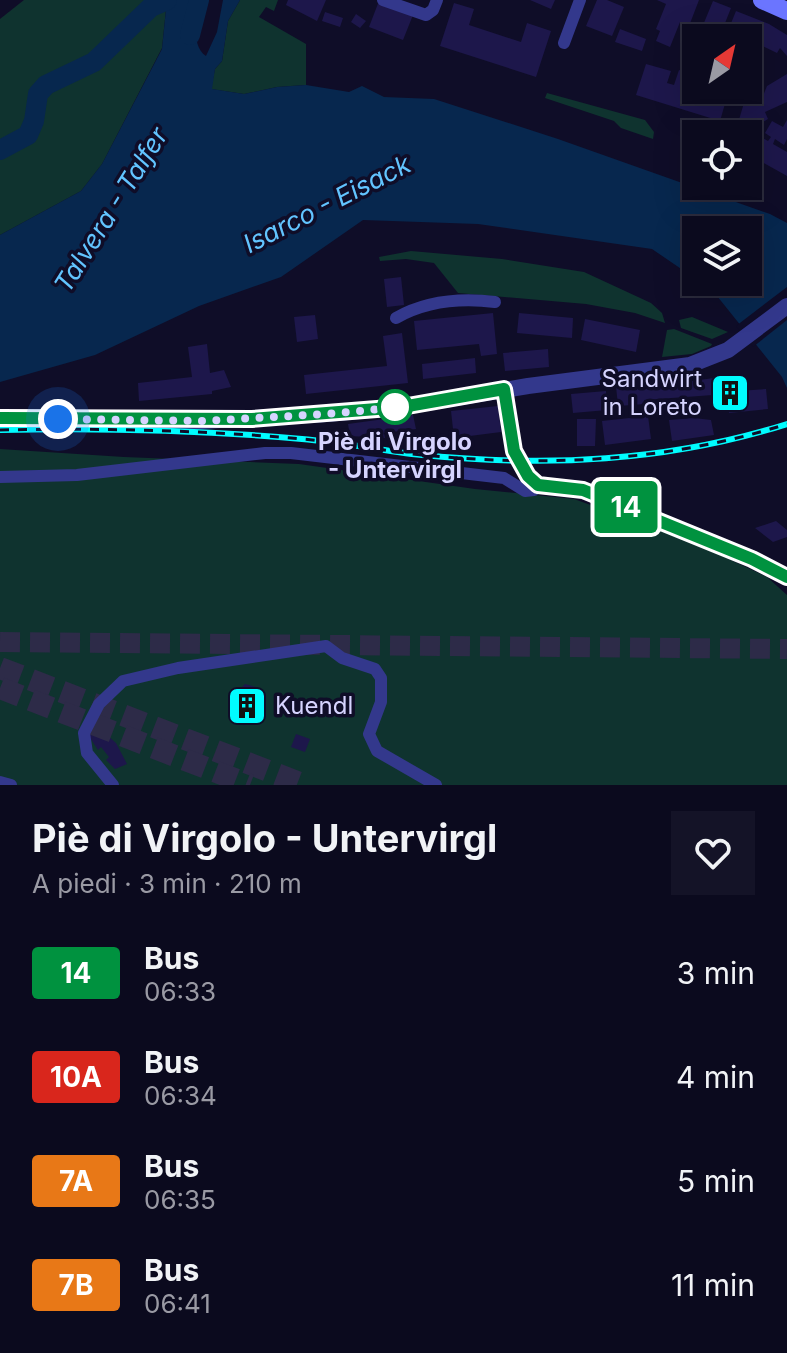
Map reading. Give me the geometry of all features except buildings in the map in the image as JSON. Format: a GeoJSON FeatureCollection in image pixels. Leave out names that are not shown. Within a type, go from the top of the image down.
{"type":"FeatureCollection","features":[{"type":"Feature","properties":{"kind":"main road"},"geometry":{"type":"LineString","coordinates":[[762,0],[787,11]]}},
{"type":"Feature","properties":{"kind":"street"},"geometry":{"type":"LineString","coordinates":[[383,0],[426,15],[433,10],[437,0]]}},
{"type":"Feature","properties":{"kind":"street"},"geometry":{"type":"LineString","coordinates":[[564,43],[580,0]]}},
{"type":"Feature","properties":{"kind":"street"},"geometry":{"type":"LineString","coordinates":[[396,318],[459,300],[495,302]]}},
{"type":"Feature","properties":{"kind":"street"},"geometry":{"type":"LineString","coordinates":[[0,418],[252,419],[402,407],[504,389],[690,365],[732,347],[787,306]]}},
{"type":"Feature","properties":{"kind":"street"},"geometry":{"type":"LineString","coordinates":[[504,389],[514,451]]}},
{"type":"Feature","properties":{"kind":"street"},"geometry":{"type":"LineString","coordinates":[[0,477],[77,475],[265,453],[504,478],[525,491],[534,490],[533,480],[583,490],[752,559],[787,577]]}},
{"type":"Feature","properties":{"kind":"street"},"geometry":{"type":"LineString","coordinates":[[113,785],[87,753],[84,733],[99,704],[123,681],[178,668],[326,646],[342,658],[375,669],[381,678],[381,702],[369,734],[377,751],[436,785]]}},
{"type":"Feature","properties":{"kind":"street"},"geometry":{"type":"LineString","coordinates":[[0,782],[11,785]]}},
{"type":"Feature","properties":{"kind":"green space"},"geometry":{"type":"Polygon","coordinates":[[[24,0],[167,0],[162,48],[102,164],[81,191],[0,235],[0,19],[24,0]]]}},
{"type":"Feature","properties":{"kind":"green space"},"geometry":{"type":"Polygon","coordinates":[[[240,0],[278,0],[274,11],[266,7],[259,17],[306,44],[306,85],[244,94],[211,89],[215,69],[222,61],[228,21],[240,0]]]}},
{"type":"Feature","properties":{"kind":"green space"},"geometry":{"type":"Polygon","coordinates":[[[547,93],[645,120],[654,132],[653,139],[621,128],[614,121],[545,98],[547,93]]]}},
{"type":"Feature","properties":{"kind":"green space"},"geometry":{"type":"Polygon","coordinates":[[[411,251],[502,259],[584,272],[651,303],[662,313],[665,323],[635,313],[586,304],[458,293],[434,263],[406,259],[380,261],[379,257],[411,251]]]}},
{"type":"Feature","properties":{"kind":"green space"},"geometry":{"type":"Polygon","coordinates":[[[692,317],[728,332],[712,339],[681,328],[679,320],[692,317]]]}},
{"type":"Feature","properties":{"kind":"green space"},"geometry":{"type":"Polygon","coordinates":[[[674,329],[712,344],[692,354],[662,357],[667,330],[674,329]]]}},
{"type":"Feature","properties":{"kind":"green space"},"geometry":{"type":"Polygon","coordinates":[[[0,449],[299,464],[475,489],[574,499],[690,541],[767,577],[787,595],[787,785],[0,785],[0,449]]]}},
{"type":"Feature","properties":{"kind":"water","name":"Isarco - Eisack"},"geometry":{"type":"Polygon","coordinates":[[[167,0],[197,0],[196,38],[206,56],[217,32],[223,0],[240,0],[228,21],[222,61],[215,69],[212,89],[244,94],[306,85],[349,92],[362,86],[384,97],[434,99],[682,183],[682,200],[730,200],[787,223],[787,388],[782,377],[717,296],[762,296],[762,216],[682,216],[682,269],[652,249],[478,224],[363,220],[281,277],[199,306],[95,355],[0,382],[0,235],[81,191],[102,164],[162,49],[167,0]]]}},
{"type":"Feature","properties":{"kind":"pier"},"geometry":{"type":"Polygon","coordinates":[[[787,287],[787,320],[753,347],[736,326],[787,287]]]}},
{"type":"Feature","properties":{"kind":"waterway"},"geometry":{"type":"LineString","coordinates":[[0,150],[28,135],[34,121],[38,94],[46,85],[94,62],[151,7],[167,0]]}},
{"type":"Feature","properties":{"kind":"waterway","name":"Talvera - Talfer"},"geometry":{"type":"LineString","coordinates":[[190,35],[199,0]]}},
{"type":"Feature","properties":{"kind":"tunnel"},"geometry":{"type":"LineString","coordinates":[[514,451],[528,476]]}},
{"type":"Feature","properties":{"kind":"tunnel"},"geometry":{"type":"LineString","coordinates":[[0,642],[787,649]]}},
{"type":"Feature","properties":{"kind":"tunnel"},"geometry":{"type":"LineString","coordinates":[[0,668],[305,785]]}},
{"type":"Feature","properties":{"kind":"tunnel"},"geometry":{"type":"LineString","coordinates":[[0,688],[250,785]]}},
{"type":"Feature","properties":{"kind":"railway"},"geometry":{"type":"LineString","coordinates":[[0,430],[227,434],[317,440],[422,455],[514,461],[651,454],[697,447],[787,424]]}},
{"type":"Feature","properties":{"kind":"bus line","name":"14"},"geometry":{"type":"LineString","coordinates":[[0,418],[252,419],[402,407],[504,389],[514,451],[528,476],[538,485],[583,490],[752,559],[787,577]]}},
{"type":"Feature","properties":{"kind":"place","name":"Sandwirt in Loreto"},"geometry":{"type":"Point","coordinates":[730,393]}},
{"type":"Feature","properties":{"kind":"place","name":"Piè di Virgolo - Untervirgl"},"geometry":{"type":"Point","coordinates":[395,407]}},
{"type":"Feature","properties":{"kind":"place","name":"Kuendl"},"geometry":{"type":"Point","coordinates":[247,706]}},
{"type":"Feature","properties":{"kind":"route"},"geometry":{"type":"LineString","coordinates":[[58,419],[202,421],[402,407],[395,407]]}}]}
